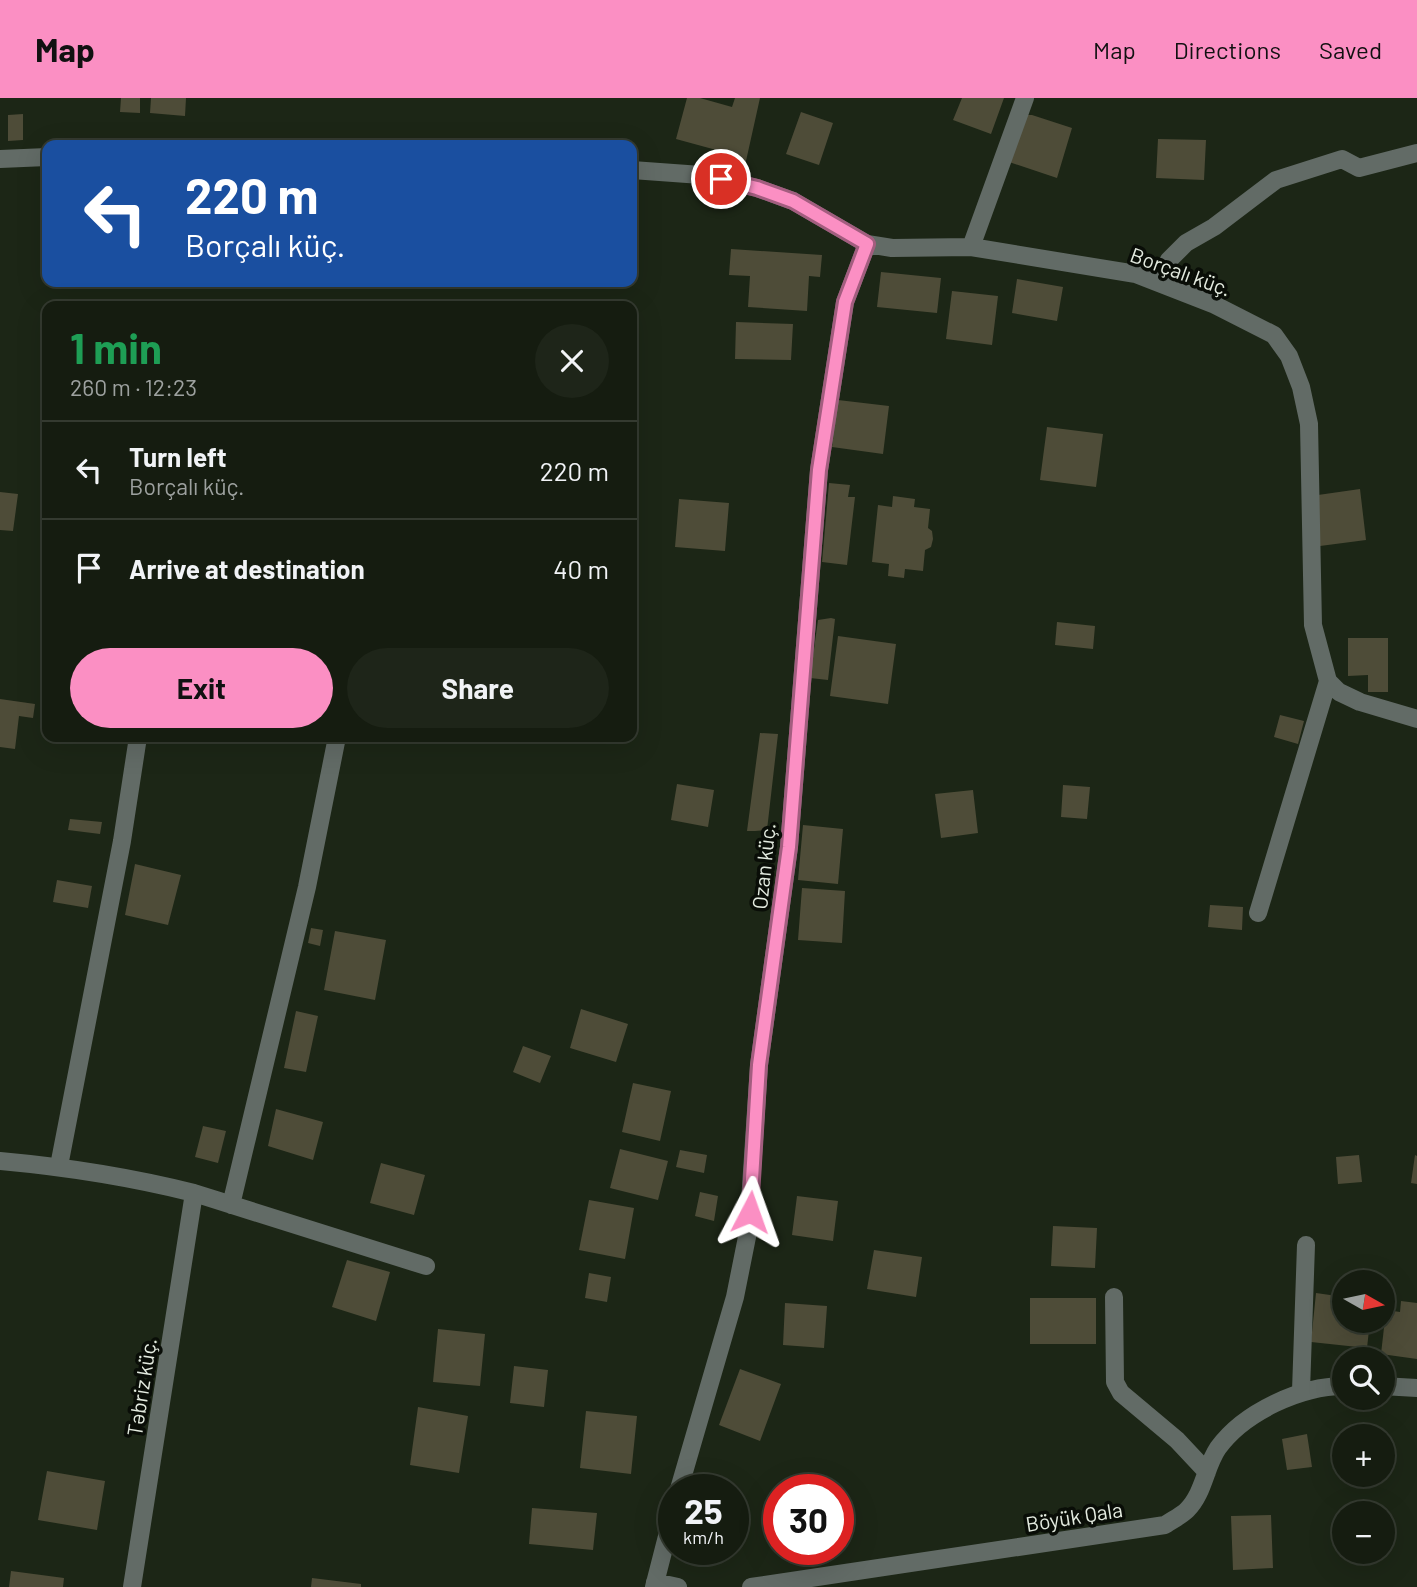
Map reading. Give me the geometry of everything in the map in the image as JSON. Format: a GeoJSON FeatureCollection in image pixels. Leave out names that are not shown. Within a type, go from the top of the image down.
{"type":"FeatureCollection","features":[{"type":"Feature","properties":{"kind":"street"},"geometry":{"type":"LineString","coordinates":[[971,247],[1025,98]]}},
{"type":"Feature","properties":{"kind":"street"},"geometry":{"type":"LineString","coordinates":[[1158,282],[1170,260],[1186,243],[1214,227],[1276,180],[1342,159],[1359,168],[1417,153]]}},
{"type":"Feature","properties":{"kind":"street"},"geometry":{"type":"LineString","coordinates":[[0,159],[42,157]]}},
{"type":"Feature","properties":{"kind":"street","name":"Borçalı küç."},"geometry":{"type":"LineString","coordinates":[[637,170],[701,175],[757,188],[793,201],[867,244],[892,248],[971,247],[1136,274],[1213,304],[1274,335],[1289,356],[1301,387],[1309,424],[1313,625],[1328,681]]}},
{"type":"Feature","properties":{"kind":"street","name":"Ozan küç."},"geometry":{"type":"LineString","coordinates":[[683,1474],[735,1297],[748,1232],[759,1065],[789,847],[819,470],[845,302],[867,244]]}},
{"type":"Feature","properties":{"kind":"street"},"geometry":{"type":"LineString","coordinates":[[1258,913],[1328,681],[1339,692],[1360,702],[1417,719]]}},
{"type":"Feature","properties":{"kind":"street"},"geometry":{"type":"LineString","coordinates":[[59,1166],[122,841],[137,742]]}},
{"type":"Feature","properties":{"kind":"street"},"geometry":{"type":"LineString","coordinates":[[231,1205],[307,887],[336,742]]}},
{"type":"Feature","properties":{"kind":"street"},"geometry":{"type":"LineString","coordinates":[[0,1161],[59,1166],[115,1175],[194,1193],[426,1266]]}},
{"type":"Feature","properties":{"kind":"street","name":"Təbriz küç."},"geometry":{"type":"LineString","coordinates":[[132,1587],[194,1193]]}},
{"type":"Feature","properties":{"kind":"street"},"geometry":{"type":"LineString","coordinates":[[1300,1391],[1306,1245]]}},
{"type":"Feature","properties":{"kind":"street"},"geometry":{"type":"LineString","coordinates":[[1114,1297],[1115,1382],[1121,1393],[1177,1440],[1207,1472]]}},
{"type":"Feature","properties":{"kind":"street","name":"Böyük Qala"},"geometry":{"type":"LineString","coordinates":[[751,1587],[1165,1525],[1186,1512],[1198,1496],[1217,1450],[1232,1431],[1272,1405],[1300,1391],[1332,1387]]}},
{"type":"Feature","properties":{"kind":"street"},"geometry":{"type":"LineString","coordinates":[[1395,1387],[1417,1388]]}},
{"type":"Feature","properties":{"kind":"street"},"geometry":{"type":"LineString","coordinates":[[660,1565],[655,1585],[678,1587]]}},
{"type":"Feature","properties":{"kind":"building"},"geometry":{"type":"Polygon","coordinates":[[[121,98],[140,98],[140,113],[120,112],[121,98]]]}},
{"type":"Feature","properties":{"kind":"building"},"geometry":{"type":"Polygon","coordinates":[[[151,98],[186,98],[185,116],[150,113],[151,98]]]}},
{"type":"Feature","properties":{"kind":"building"},"geometry":{"type":"Polygon","coordinates":[[[687,98],[700,98],[732,107],[735,98],[760,98],[744,170],[715,163],[720,151],[676,139],[687,98]]]}},
{"type":"Feature","properties":{"kind":"building"},"geometry":{"type":"Polygon","coordinates":[[[962,98],[1004,98],[991,134],[953,120],[962,98]]]}},
{"type":"Feature","properties":{"kind":"building"},"geometry":{"type":"Polygon","coordinates":[[[801,112],[833,123],[819,165],[786,154],[801,112]]]}},
{"type":"Feature","properties":{"kind":"building"},"geometry":{"type":"Polygon","coordinates":[[[23,114],[23,140],[8,141],[8,115],[23,114]]]}},
{"type":"Feature","properties":{"kind":"building"},"geometry":{"type":"Polygon","coordinates":[[[1026,115],[1072,128],[1057,178],[1009,162],[1026,115]]]}},
{"type":"Feature","properties":{"kind":"building"},"geometry":{"type":"Polygon","coordinates":[[[1158,139],[1206,140],[1204,180],[1156,178],[1158,139]]]}},
{"type":"Feature","properties":{"kind":"building"},"geometry":{"type":"Polygon","coordinates":[[[731,249],[822,255],[820,277],[809,276],[807,311],[748,307],[750,276],[729,275],[731,249]]]}},
{"type":"Feature","properties":{"kind":"building"},"geometry":{"type":"Polygon","coordinates":[[[881,272],[941,278],[937,313],[877,307],[881,272]]]}},
{"type":"Feature","properties":{"kind":"building"},"geometry":{"type":"Polygon","coordinates":[[[1017,279],[1063,287],[1057,321],[1012,313],[1017,279]]]}},
{"type":"Feature","properties":{"kind":"building"},"geometry":{"type":"Polygon","coordinates":[[[952,291],[998,296],[992,345],[946,339],[952,291]]]}},
{"type":"Feature","properties":{"kind":"building"},"geometry":{"type":"Polygon","coordinates":[[[736,322],[793,324],[791,360],[735,359],[736,322]]]}},
{"type":"Feature","properties":{"kind":"building"},"geometry":{"type":"Polygon","coordinates":[[[838,400],[889,406],[883,454],[832,447],[838,400]]]}},
{"type":"Feature","properties":{"kind":"building"},"geometry":{"type":"Polygon","coordinates":[[[1047,427],[1103,434],[1096,487],[1040,480],[1047,427]]]}},
{"type":"Feature","properties":{"kind":"building"},"geometry":{"type":"Polygon","coordinates":[[[829,483],[850,485],[848,497],[855,497],[847,565],[822,562],[829,483]]]}},
{"type":"Feature","properties":{"kind":"building"},"geometry":{"type":"Polygon","coordinates":[[[1360,489],[1366,540],[1320,546],[1318,495],[1360,489]]]}},
{"type":"Feature","properties":{"kind":"building"},"geometry":{"type":"Polygon","coordinates":[[[0,492],[18,494],[13,531],[0,530],[0,492]]]}},
{"type":"Feature","properties":{"kind":"building"},"geometry":{"type":"Polygon","coordinates":[[[893,496],[915,499],[914,507],[930,509],[928,528],[932,531],[933,539],[931,547],[925,550],[923,571],[905,569],[904,578],[888,576],[889,564],[872,562],[878,505],[892,507],[893,496]]]}},
{"type":"Feature","properties":{"kind":"building"},"geometry":{"type":"Polygon","coordinates":[[[679,499],[729,503],[725,551],[675,547],[679,499]]]}},
{"type":"Feature","properties":{"kind":"building"},"geometry":{"type":"Polygon","coordinates":[[[835,619],[828,680],[810,678],[818,620],[835,619]]]}},
{"type":"Feature","properties":{"kind":"building"},"geometry":{"type":"Polygon","coordinates":[[[1057,622],[1095,626],[1093,649],[1055,645],[1057,622]]]}},
{"type":"Feature","properties":{"kind":"building"},"geometry":{"type":"Polygon","coordinates":[[[838,636],[896,644],[888,704],[830,696],[838,636]]]}},
{"type":"Feature","properties":{"kind":"building"},"geometry":{"type":"Polygon","coordinates":[[[1348,638],[1388,638],[1388,692],[1368,692],[1368,675],[1348,676],[1348,638]]]}},
{"type":"Feature","properties":{"kind":"building"},"geometry":{"type":"Polygon","coordinates":[[[0,699],[35,704],[33,718],[19,716],[15,749],[0,747],[0,699]]]}},
{"type":"Feature","properties":{"kind":"building"},"geometry":{"type":"Polygon","coordinates":[[[1280,715],[1304,721],[1298,744],[1274,737],[1280,715]]]}},
{"type":"Feature","properties":{"kind":"building"},"geometry":{"type":"Polygon","coordinates":[[[760,733],[778,734],[767,830],[747,831],[760,733]]]}},
{"type":"Feature","properties":{"kind":"building"},"geometry":{"type":"Polygon","coordinates":[[[677,784],[714,790],[708,827],[671,820],[677,784]]]}},
{"type":"Feature","properties":{"kind":"building"},"geometry":{"type":"Polygon","coordinates":[[[1063,785],[1090,787],[1087,819],[1061,817],[1063,785]]]}},
{"type":"Feature","properties":{"kind":"building"},"geometry":{"type":"Polygon","coordinates":[[[973,790],[978,833],[941,838],[935,794],[973,790]]]}},
{"type":"Feature","properties":{"kind":"building"},"geometry":{"type":"Polygon","coordinates":[[[70,819],[102,822],[100,834],[68,830],[70,819]]]}},
{"type":"Feature","properties":{"kind":"building"},"geometry":{"type":"Polygon","coordinates":[[[803,825],[843,829],[838,884],[798,880],[803,825]]]}},
{"type":"Feature","properties":{"kind":"building"},"geometry":{"type":"Polygon","coordinates":[[[135,864],[181,875],[168,925],[125,915],[135,864]]]}},
{"type":"Feature","properties":{"kind":"building"},"geometry":{"type":"Polygon","coordinates":[[[57,880],[92,886],[88,908],[53,902],[57,880]]]}},
{"type":"Feature","properties":{"kind":"building"},"geometry":{"type":"Polygon","coordinates":[[[802,888],[845,891],[842,943],[798,940],[802,888]]]}},
{"type":"Feature","properties":{"kind":"building"},"geometry":{"type":"Polygon","coordinates":[[[1210,905],[1243,907],[1242,930],[1208,927],[1210,905]]]}},
{"type":"Feature","properties":{"kind":"building"},"geometry":{"type":"Polygon","coordinates":[[[311,928],[323,930],[320,946],[308,943],[311,928]]]}},
{"type":"Feature","properties":{"kind":"building"},"geometry":{"type":"Polygon","coordinates":[[[335,931],[386,940],[375,1000],[324,990],[335,931]]]}},
{"type":"Feature","properties":{"kind":"building"},"geometry":{"type":"Polygon","coordinates":[[[581,1009],[628,1024],[616,1062],[570,1048],[581,1009]]]}},
{"type":"Feature","properties":{"kind":"building"},"geometry":{"type":"Polygon","coordinates":[[[296,1011],[318,1016],[306,1072],[284,1068],[296,1011]]]}},
{"type":"Feature","properties":{"kind":"building"},"geometry":{"type":"Polygon","coordinates":[[[523,1046],[551,1056],[540,1083],[513,1072],[523,1046]]]}},
{"type":"Feature","properties":{"kind":"building"},"geometry":{"type":"Polygon","coordinates":[[[633,1083],[671,1091],[660,1141],[622,1132],[633,1083]]]}},
{"type":"Feature","properties":{"kind":"building"},"geometry":{"type":"Polygon","coordinates":[[[276,1109],[323,1122],[313,1160],[268,1146],[276,1109]]]}},
{"type":"Feature","properties":{"kind":"building"},"geometry":{"type":"Polygon","coordinates":[[[203,1126],[226,1131],[218,1163],[195,1157],[203,1126]]]}},
{"type":"Feature","properties":{"kind":"building"},"geometry":{"type":"Polygon","coordinates":[[[620,1149],[668,1161],[658,1200],[610,1188],[620,1149]]]}},
{"type":"Feature","properties":{"kind":"building"},"geometry":{"type":"Polygon","coordinates":[[[680,1150],[707,1155],[704,1173],[676,1167],[680,1150]]]}},
{"type":"Feature","properties":{"kind":"building"},"geometry":{"type":"Polygon","coordinates":[[[1359,1155],[1362,1182],[1338,1184],[1336,1157],[1359,1155]]]}},
{"type":"Feature","properties":{"kind":"building"},"geometry":{"type":"Polygon","coordinates":[[[1415,1155],[1417,1156],[1417,1184],[1411,1183],[1415,1155]]]}},
{"type":"Feature","properties":{"kind":"building"},"geometry":{"type":"Polygon","coordinates":[[[381,1163],[425,1175],[414,1215],[370,1203],[381,1163]]]}},
{"type":"Feature","properties":{"kind":"building"},"geometry":{"type":"Polygon","coordinates":[[[700,1192],[718,1196],[714,1221],[695,1216],[700,1192]]]}},
{"type":"Feature","properties":{"kind":"building"},"geometry":{"type":"Polygon","coordinates":[[[797,1196],[838,1201],[833,1241],[792,1235],[797,1196]]]}},
{"type":"Feature","properties":{"kind":"building"},"geometry":{"type":"Polygon","coordinates":[[[589,1200],[634,1208],[625,1259],[579,1250],[589,1200]]]}},
{"type":"Feature","properties":{"kind":"building"},"geometry":{"type":"Polygon","coordinates":[[[1053,1226],[1097,1228],[1095,1268],[1051,1266],[1053,1226]]]}},
{"type":"Feature","properties":{"kind":"building"},"geometry":{"type":"Polygon","coordinates":[[[874,1250],[922,1257],[916,1297],[867,1289],[874,1250]]]}},
{"type":"Feature","properties":{"kind":"building"},"geometry":{"type":"Polygon","coordinates":[[[347,1260],[390,1272],[376,1321],[332,1307],[347,1260]]]}},
{"type":"Feature","properties":{"kind":"building"},"geometry":{"type":"Polygon","coordinates":[[[589,1273],[611,1277],[607,1302],[585,1298],[589,1273]]]}},
{"type":"Feature","properties":{"kind":"building"},"geometry":{"type":"Polygon","coordinates":[[[1316,1293],[1332,1295],[1332,1334],[1369,1334],[1367,1347],[1311,1342],[1316,1293]]]}},
{"type":"Feature","properties":{"kind":"building"},"geometry":{"type":"Polygon","coordinates":[[[1030,1298],[1096,1298],[1096,1344],[1030,1344],[1030,1298]]]}},
{"type":"Feature","properties":{"kind":"building"},"geometry":{"type":"Polygon","coordinates":[[[1401,1301],[1417,1303],[1417,1359],[1395,1356],[1395,1347],[1382,1347],[1383,1334],[1395,1334],[1395,1311],[1400,1312],[1401,1301]]]}},
{"type":"Feature","properties":{"kind":"building"},"geometry":{"type":"Polygon","coordinates":[[[785,1303],[827,1306],[824,1348],[783,1345],[785,1303]]]}},
{"type":"Feature","properties":{"kind":"building"},"geometry":{"type":"Polygon","coordinates":[[[438,1329],[485,1334],[480,1386],[433,1382],[438,1329]]]}},
{"type":"Feature","properties":{"kind":"building"},"geometry":{"type":"Polygon","coordinates":[[[514,1366],[548,1370],[544,1407],[510,1403],[514,1366]]]}},
{"type":"Feature","properties":{"kind":"building"},"geometry":{"type":"Polygon","coordinates":[[[740,1369],[781,1384],[760,1441],[719,1425],[740,1369]]]}},
{"type":"Feature","properties":{"kind":"building"},"geometry":{"type":"Polygon","coordinates":[[[418,1407],[468,1416],[459,1473],[410,1465],[418,1407]]]}},
{"type":"Feature","properties":{"kind":"building"},"geometry":{"type":"Polygon","coordinates":[[[586,1411],[637,1416],[631,1474],[580,1468],[586,1411]]]}},
{"type":"Feature","properties":{"kind":"building"},"geometry":{"type":"Polygon","coordinates":[[[1307,1434],[1312,1467],[1287,1470],[1282,1439],[1307,1434]]]}},
{"type":"Feature","properties":{"kind":"building"},"geometry":{"type":"Polygon","coordinates":[[[47,1471],[105,1481],[97,1530],[38,1520],[47,1471]]]}},
{"type":"Feature","properties":{"kind":"building"},"geometry":{"type":"Polygon","coordinates":[[[532,1508],[597,1513],[593,1550],[529,1544],[532,1508]]]}},
{"type":"Feature","properties":{"kind":"building"},"geometry":{"type":"Polygon","coordinates":[[[1271,1515],[1273,1568],[1233,1570],[1231,1516],[1271,1515]]]}},
{"type":"Feature","properties":{"kind":"building"},"geometry":{"type":"Polygon","coordinates":[[[11,1571],[64,1578],[63,1587],[9,1587],[11,1571]]]}},
{"type":"Feature","properties":{"kind":"building"},"geometry":{"type":"Polygon","coordinates":[[[312,1578],[361,1584],[361,1587],[311,1587],[312,1578]]]}},
{"type":"Feature","properties":{"kind":"route"},"geometry":{"type":"LineString","coordinates":[[721,179],[793,201],[867,244],[845,302],[819,470],[789,847],[769,1008],[759,1065],[750,1212]]}}]}
